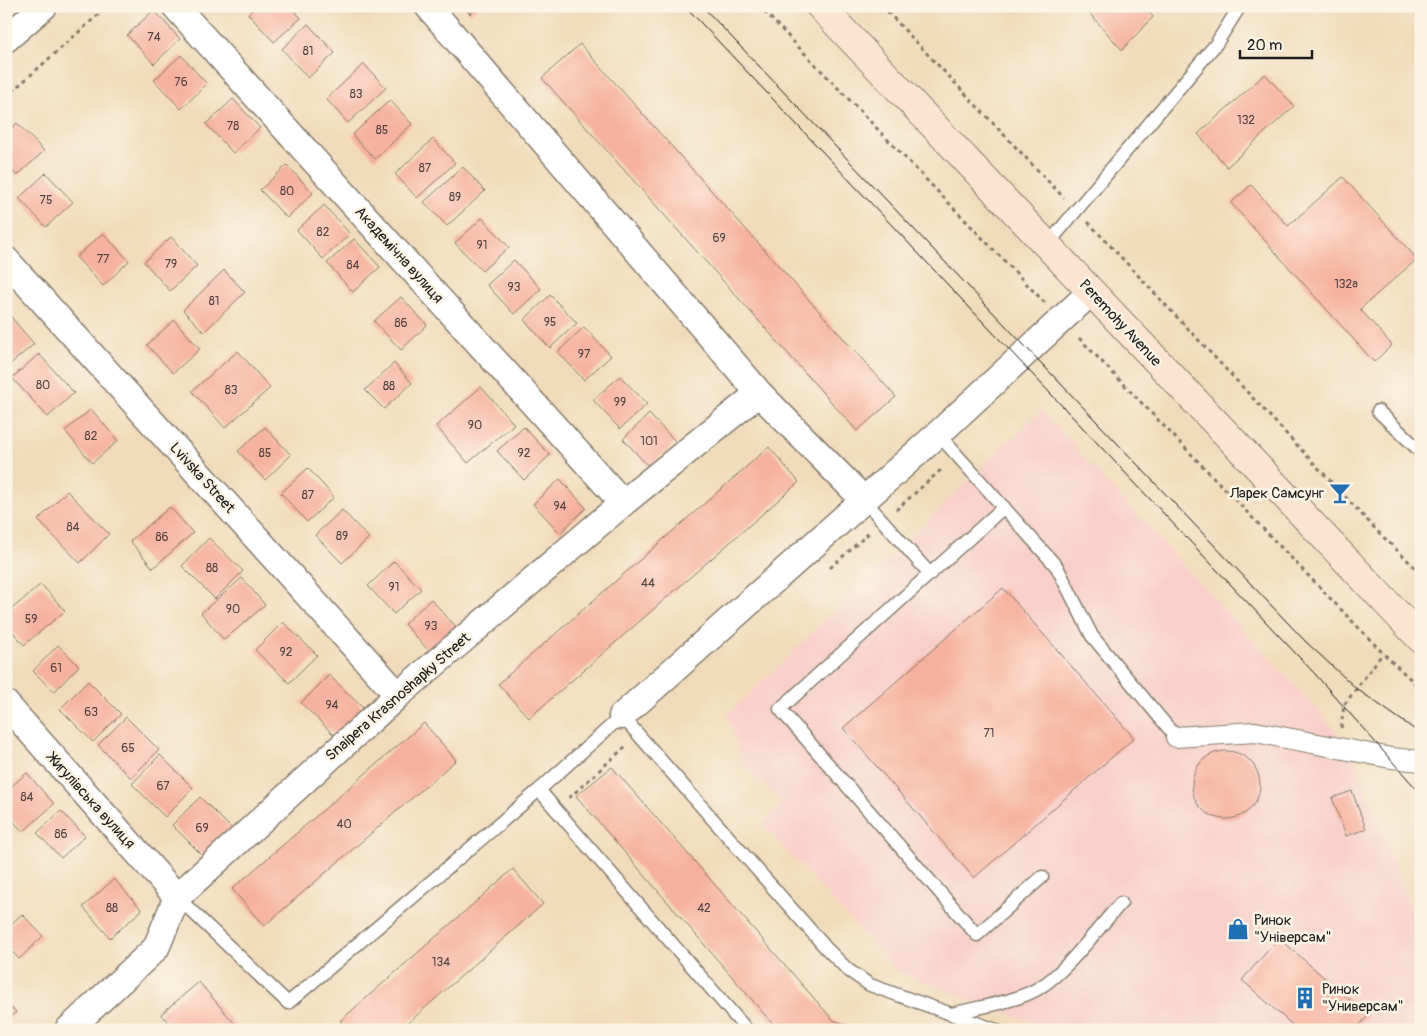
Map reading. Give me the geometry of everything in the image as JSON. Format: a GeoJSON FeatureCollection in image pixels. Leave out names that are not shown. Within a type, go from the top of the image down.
{"type":"FeatureCollection","features":[{"type":"Feature","properties":{"kind":"main road","name":"Peremohy Avenue"},"geometry":{"type":"LineString","coordinates":[[820,6],[1048,244],[1391,611],[1421,639]]}},
{"type":"Feature","properties":{"kind":"street"},"geometry":{"type":"LineString","coordinates":[[6,39],[44,6]]}},
{"type":"Feature","properties":{"kind":"street","name":"Академічна вулиця"},"geometry":{"type":"LineString","coordinates":[[175,6],[623,503]]}},
{"type":"Feature","properties":{"kind":"street"},"geometry":{"type":"LineString","coordinates":[[428,6],[759,393],[864,500]]}},
{"type":"Feature","properties":{"kind":"street","name":"Lvivska Street"},"geometry":{"type":"LineString","coordinates":[[6,260],[398,695]]}},
{"type":"Feature","properties":{"kind":"street"},"geometry":{"type":"LineString","coordinates":[[622,716],[938,434],[1062,321],[1091,292]]}},
{"type":"Feature","properties":{"kind":"street","name":"Snaipera Krasnoshapky Street"},"geometry":{"type":"LineString","coordinates":[[68,1030],[156,948],[177,897],[398,695],[623,503],[759,393]]}},
{"type":"Feature","properties":{"kind":"street","name":"Жигулівська вулиця"},"geometry":{"type":"LineString","coordinates":[[6,704],[177,897]]}},
{"type":"Feature","properties":{"kind":"street"},"geometry":{"type":"LineString","coordinates":[[1176,737],[1255,732],[1421,761]]}},
{"type":"Feature","properties":{"kind":"lane"},"geometry":{"type":"LineString","coordinates":[[1048,244],[1216,44],[1240,6]]}},
{"type":"Feature","properties":{"kind":"lane"},"geometry":{"type":"LineString","coordinates":[[1378,411],[1421,452]]}},
{"type":"Feature","properties":{"kind":"lane"},"geometry":{"type":"LineString","coordinates":[[938,434],[1057,567],[1092,636],[1176,737]]}},
{"type":"Feature","properties":{"kind":"lane"},"geometry":{"type":"LineString","coordinates":[[864,500],[930,574]]}},
{"type":"Feature","properties":{"kind":"lane"},"geometry":{"type":"LineString","coordinates":[[1004,507],[780,709],[977,935],[1042,877]]}},
{"type":"Feature","properties":{"kind":"lane"},"geometry":{"type":"LineString","coordinates":[[177,897],[288,1003],[539,790],[622,716],[826,948],[848,970],[870,984],[996,1030]]}},
{"type":"Feature","properties":{"kind":"lane"},"geometry":{"type":"LineString","coordinates":[[539,790],[747,1030]]}},
{"type":"Feature","properties":{"kind":"lane"},"geometry":{"type":"LineString","coordinates":[[951,1014],[1004,1001],[1038,989],[1053,978],[1121,903]]}},
{"type":"Feature","properties":{"kind":"path"},"geometry":{"type":"LineString","coordinates":[[6,97],[108,6]]}},
{"type":"Feature","properties":{"kind":"path"},"geometry":{"type":"LineString","coordinates":[[759,6],[1062,321],[1421,689]]}},
{"type":"Feature","properties":{"kind":"path"},"geometry":{"type":"LineString","coordinates":[[882,6],[1382,536],[1421,573]]}},
{"type":"Feature","properties":{"kind":"path"},"geometry":{"type":"LineString","coordinates":[[1339,748],[1344,705],[1383,652]]}},
{"type":"Feature","properties":{"kind":"shaded area"},"geometry":{"type":"Polygon","coordinates":[[[1041,411],[1349,745],[1421,936],[1421,1030],[1053,1030],[900,973],[763,825],[781,803],[744,764],[727,716],[1041,411]]]}},
{"type":"Feature","properties":{"kind":"building"},"geometry":{"type":"Polygon","coordinates":[[[256,6],[290,6],[301,18],[274,42],[248,14],[256,6]]]}},
{"type":"Feature","properties":{"kind":"building"},"geometry":{"type":"Polygon","coordinates":[[[463,6],[478,6],[470,14],[463,6]]]}},
{"type":"Feature","properties":{"kind":"building"},"geometry":{"type":"Polygon","coordinates":[[[1083,6],[1144,6],[1153,17],[1122,50],[1083,6]]]}},
{"type":"Feature","properties":{"kind":"building"},"geometry":{"type":"Polygon","coordinates":[[[154,10],[180,39],[154,64],[127,35],[154,10]]]}},
{"type":"Feature","properties":{"kind":"building"},"geometry":{"type":"Polygon","coordinates":[[[308,24],[335,53],[308,78],[282,49],[308,24]]]}},
{"type":"Feature","properties":{"kind":"building"},"geometry":{"type":"Polygon","coordinates":[[[580,44],[896,397],[857,431],[542,78],[580,44]]]}},
{"type":"Feature","properties":{"kind":"building"},"geometry":{"type":"Polygon","coordinates":[[[181,55],[207,84],[181,109],[154,80],[181,55]]]}},
{"type":"Feature","properties":{"kind":"building"},"geometry":{"type":"Polygon","coordinates":[[[364,64],[386,88],[348,123],[326,99],[364,64]]]}},
{"type":"Feature","properties":{"kind":"building"},"geometry":{"type":"Polygon","coordinates":[[[1265,74],[1294,106],[1227,167],[1198,134],[1265,74]]]}},
{"type":"Feature","properties":{"kind":"building"},"geometry":{"type":"Polygon","coordinates":[[[233,99],[260,128],[233,153],[206,124],[233,99]]]}},
{"type":"Feature","properties":{"kind":"building"},"geometry":{"type":"Polygon","coordinates":[[[390,100],[412,124],[375,159],[352,135],[390,100]]]}},
{"type":"Feature","properties":{"kind":"building"},"geometry":{"type":"Polygon","coordinates":[[[17,123],[44,151],[17,176],[6,164],[6,133],[17,123]]]}},
{"type":"Feature","properties":{"kind":"building"},"geometry":{"type":"Polygon","coordinates":[[[433,139],[455,163],[417,198],[395,174],[433,139]]]}},
{"type":"Feature","properties":{"kind":"building"},"geometry":{"type":"Polygon","coordinates":[[[287,165],[313,193],[287,218],[260,190],[287,165]]]}},
{"type":"Feature","properties":{"kind":"building"},"geometry":{"type":"Polygon","coordinates":[[[463,167],[485,191],[447,226],[424,202],[463,167]]]}},
{"type":"Feature","properties":{"kind":"building"},"geometry":{"type":"Polygon","coordinates":[[[46,173],[73,202],[46,227],[19,198],[46,173]]]}},
{"type":"Feature","properties":{"kind":"building"},"geometry":{"type":"Polygon","coordinates":[[[1343,177],[1417,259],[1360,309],[1392,345],[1374,362],[1231,203],[1251,185],[1288,226],[1343,177]]]}},
{"type":"Feature","properties":{"kind":"building"},"geometry":{"type":"Polygon","coordinates":[[[324,205],[350,234],[323,259],[297,230],[324,205]]]}},
{"type":"Feature","properties":{"kind":"building"},"geometry":{"type":"Polygon","coordinates":[[[482,218],[509,247],[482,271],[455,243],[482,218]]]}},
{"type":"Feature","properties":{"kind":"building"},"geometry":{"type":"Polygon","coordinates":[[[103,233],[129,261],[103,286],[76,257],[103,233]]]}},
{"type":"Feature","properties":{"kind":"building"},"geometry":{"type":"Polygon","coordinates":[[[171,237],[197,266],[170,291],[144,262],[171,237]]]}},
{"type":"Feature","properties":{"kind":"building"},"geometry":{"type":"Polygon","coordinates":[[[354,239],[380,267],[353,292],[327,263],[354,239]]]}},
{"type":"Feature","properties":{"kind":"building"},"geometry":{"type":"Polygon","coordinates":[[[514,260],[541,289],[514,314],[487,285],[514,260]]]}},
{"type":"Feature","properties":{"kind":"building"},"geometry":{"type":"Polygon","coordinates":[[[224,270],[245,292],[204,332],[183,310],[224,270]]]}},
{"type":"Feature","properties":{"kind":"building"},"geometry":{"type":"Polygon","coordinates":[[[550,295],[577,323],[550,348],[524,320],[550,295]]]}},
{"type":"Feature","properties":{"kind":"building"},"geometry":{"type":"Polygon","coordinates":[[[401,297],[427,325],[401,350],[374,321],[401,297]]]}},
{"type":"Feature","properties":{"kind":"building"},"geometry":{"type":"Polygon","coordinates":[[[6,311],[34,344],[8,366],[6,363],[6,311]]]}},
{"type":"Feature","properties":{"kind":"building"},"geometry":{"type":"Polygon","coordinates":[[[174,320],[200,349],[173,373],[147,345],[174,320]]]}},
{"type":"Feature","properties":{"kind":"building"},"geometry":{"type":"Polygon","coordinates":[[[584,327],[611,356],[584,380],[558,352],[584,327]]]}},
{"type":"Feature","properties":{"kind":"building"},"geometry":{"type":"Polygon","coordinates":[[[238,351],[270,388],[225,428],[192,391],[238,351]]]}},
{"type":"Feature","properties":{"kind":"building"},"geometry":{"type":"Polygon","coordinates":[[[39,354],[74,393],[48,417],[12,378],[39,354]]]}},
{"type":"Feature","properties":{"kind":"building"},"geometry":{"type":"Polygon","coordinates":[[[394,363],[412,383],[384,409],[365,390],[394,363]]]}},
{"type":"Feature","properties":{"kind":"building"},"geometry":{"type":"Polygon","coordinates":[[[620,376],[647,404],[620,429],[593,400],[620,376]]]}},
{"type":"Feature","properties":{"kind":"building"},"geometry":{"type":"Polygon","coordinates":[[[481,387],[514,424],[468,463],[436,426],[481,387]]]}},
{"type":"Feature","properties":{"kind":"building"},"geometry":{"type":"Polygon","coordinates":[[[91,409],[118,441],[92,463],[65,431],[91,409]]]}},
{"type":"Feature","properties":{"kind":"building"},"geometry":{"type":"Polygon","coordinates":[[[649,414],[676,442],[649,467],[623,439],[649,414]]]}},
{"type":"Feature","properties":{"kind":"building"},"geometry":{"type":"Polygon","coordinates":[[[265,427],[291,455],[265,480],[238,451],[265,427]]]}},
{"type":"Feature","properties":{"kind":"building"},"geometry":{"type":"Polygon","coordinates":[[[524,427],[550,455],[524,480],[497,451],[524,427]]]}},
{"type":"Feature","properties":{"kind":"building"},"geometry":{"type":"Polygon","coordinates":[[[769,447],[799,482],[529,718],[498,684],[769,447]]]}},
{"type":"Feature","properties":{"kind":"building"},"geometry":{"type":"Polygon","coordinates":[[[308,468],[334,497],[307,522],[281,493],[308,468]]]}},
{"type":"Feature","properties":{"kind":"building"},"geometry":{"type":"Polygon","coordinates":[[[560,479],[586,508],[560,533],[533,504],[560,479]]]}},
{"type":"Feature","properties":{"kind":"building"},"geometry":{"type":"Polygon","coordinates":[[[67,491],[109,534],[80,563],[38,520],[67,491]]]}},
{"type":"Feature","properties":{"kind":"building"},"geometry":{"type":"Polygon","coordinates":[[[170,507],[193,533],[153,568],[130,541],[170,507]]]}},
{"type":"Feature","properties":{"kind":"building"},"geometry":{"type":"Polygon","coordinates":[[[342,510],[369,538],[342,563],[315,535],[342,510]]]}},
{"type":"Feature","properties":{"kind":"building"},"geometry":{"type":"Polygon","coordinates":[[[209,538],[243,571],[215,599],[182,566],[209,538]]]}},
{"type":"Feature","properties":{"kind":"building"},"geometry":{"type":"Polygon","coordinates":[[[394,561],[421,589],[394,614],[368,586],[394,561]]]}},
{"type":"Feature","properties":{"kind":"building"},"geometry":{"type":"Polygon","coordinates":[[[242,578],[265,605],[224,640],[201,613],[242,578]]]}},
{"type":"Feature","properties":{"kind":"building"},"geometry":{"type":"Polygon","coordinates":[[[41,584],[65,611],[24,645],[6,624],[6,614],[41,584]]]}},
{"type":"Feature","properties":{"kind":"building"},"geometry":{"type":"Polygon","coordinates":[[[1003,588],[1134,738],[974,878],[843,728],[1003,588]]]}},
{"type":"Feature","properties":{"kind":"building"},"geometry":{"type":"Polygon","coordinates":[[[431,599],[457,628],[431,653],[404,624],[431,599]]]}},
{"type":"Feature","properties":{"kind":"building"},"geometry":{"type":"Polygon","coordinates":[[[283,622],[317,655],[289,683],[255,650],[283,622]]]}},
{"type":"Feature","properties":{"kind":"building"},"geometry":{"type":"Polygon","coordinates":[[[58,645],[79,666],[54,692],[33,671],[58,645]]]}},
{"type":"Feature","properties":{"kind":"building"},"geometry":{"type":"Polygon","coordinates":[[[329,675],[363,708],[335,736],[301,703],[329,675]]]}},
{"type":"Feature","properties":{"kind":"building"},"geometry":{"type":"Polygon","coordinates":[[[88,681],[121,714],[93,742],[60,709],[88,681]]]}},
{"type":"Feature","properties":{"kind":"building"},"geometry":{"type":"Polygon","coordinates":[[[126,717],[159,750],[131,778],[98,745],[126,717]]]}},
{"type":"Feature","properties":{"kind":"building"},"geometry":{"type":"Polygon","coordinates":[[[424,723],[456,760],[264,926],[232,889],[424,723]]]}},
{"type":"Feature","properties":{"kind":"building"},"geometry":{"type":"Polygon","coordinates":[[[6,751],[13,758],[6,763],[6,751]]]}},
{"type":"Feature","properties":{"kind":"building"},"geometry":{"type":"Polygon","coordinates":[[[1219,751],[1233,751],[1245,756],[1255,766],[1260,778],[1260,792],[1255,804],[1245,814],[1233,819],[1219,819],[1207,814],[1197,804],[1192,792],[1192,778],[1197,766],[1207,756],[1219,751]]]}},
{"type":"Feature","properties":{"kind":"building"},"geometry":{"type":"Polygon","coordinates":[[[160,755],[193,788],[165,817],[132,784],[160,755]]]}},
{"type":"Feature","properties":{"kind":"building"},"geometry":{"type":"Polygon","coordinates":[[[612,767],[833,1020],[861,1030],[778,1030],[576,796],[612,767]]]}},
{"type":"Feature","properties":{"kind":"building"},"geometry":{"type":"Polygon","coordinates":[[[27,773],[54,804],[23,832],[6,813],[6,791],[27,773]]]}},
{"type":"Feature","properties":{"kind":"building"},"geometry":{"type":"Polygon","coordinates":[[[1352,791],[1366,829],[1346,836],[1332,798],[1352,791]]]}},
{"type":"Feature","properties":{"kind":"building"},"geometry":{"type":"Polygon","coordinates":[[[200,797],[233,830],[205,858],[172,825],[200,797]]]}},
{"type":"Feature","properties":{"kind":"building"},"geometry":{"type":"Polygon","coordinates":[[[61,811],[85,836],[61,858],[37,833],[61,811]]]}},
{"type":"Feature","properties":{"kind":"building"},"geometry":{"type":"Polygon","coordinates":[[[513,869],[543,904],[400,1030],[348,1030],[340,1021],[513,869]]]}},
{"type":"Feature","properties":{"kind":"building"},"geometry":{"type":"Polygon","coordinates":[[[114,879],[142,910],[110,938],[83,907],[114,879]]]}},
{"type":"Feature","properties":{"kind":"building"},"geometry":{"type":"Polygon","coordinates":[[[22,914],[43,936],[19,959],[6,945],[6,929],[22,914]]]}},
{"type":"Feature","properties":{"kind":"building","name":"Ринок \"Универсам\""},"geometry":{"type":"Polygon","coordinates":[[[1279,938],[1368,1016],[1355,1030],[1298,1030],[1242,980],[1279,938]]]}},
{"type":"Feature","properties":{"kind":"building"},"geometry":{"type":"Polygon","coordinates":[[[199,982],[240,1030],[175,1030],[161,1014],[199,982]]]}},
{"type":"Feature","properties":{"kind":"building"},"geometry":{"type":"Polygon","coordinates":[[[6,1003],[16,1012],[6,1021],[6,1003]]]}},
{"type":"Feature","properties":{"kind":"tram line"},"geometry":{"type":"LineString","coordinates":[[685,6],[1315,674],[1421,794]]}},
{"type":"Feature","properties":{"kind":"tram line"},"geometry":{"type":"LineString","coordinates":[[702,6],[1306,642],[1357,689],[1421,734]]}},
{"type":"Feature","properties":{"kind":"place","name":"Ларек Самсунг"},"geometry":{"type":"Point","coordinates":[1340,493]}},
{"type":"Feature","properties":{"kind":"place","name":"Ринок \"Універсам\""},"geometry":{"type":"Point","coordinates":[1238,929]}},
{"type":"Feature","properties":{"kind":"place","name":"Ринок \"Универсам\""},"geometry":{"type":"Point","coordinates":[1305,998]}}]}
